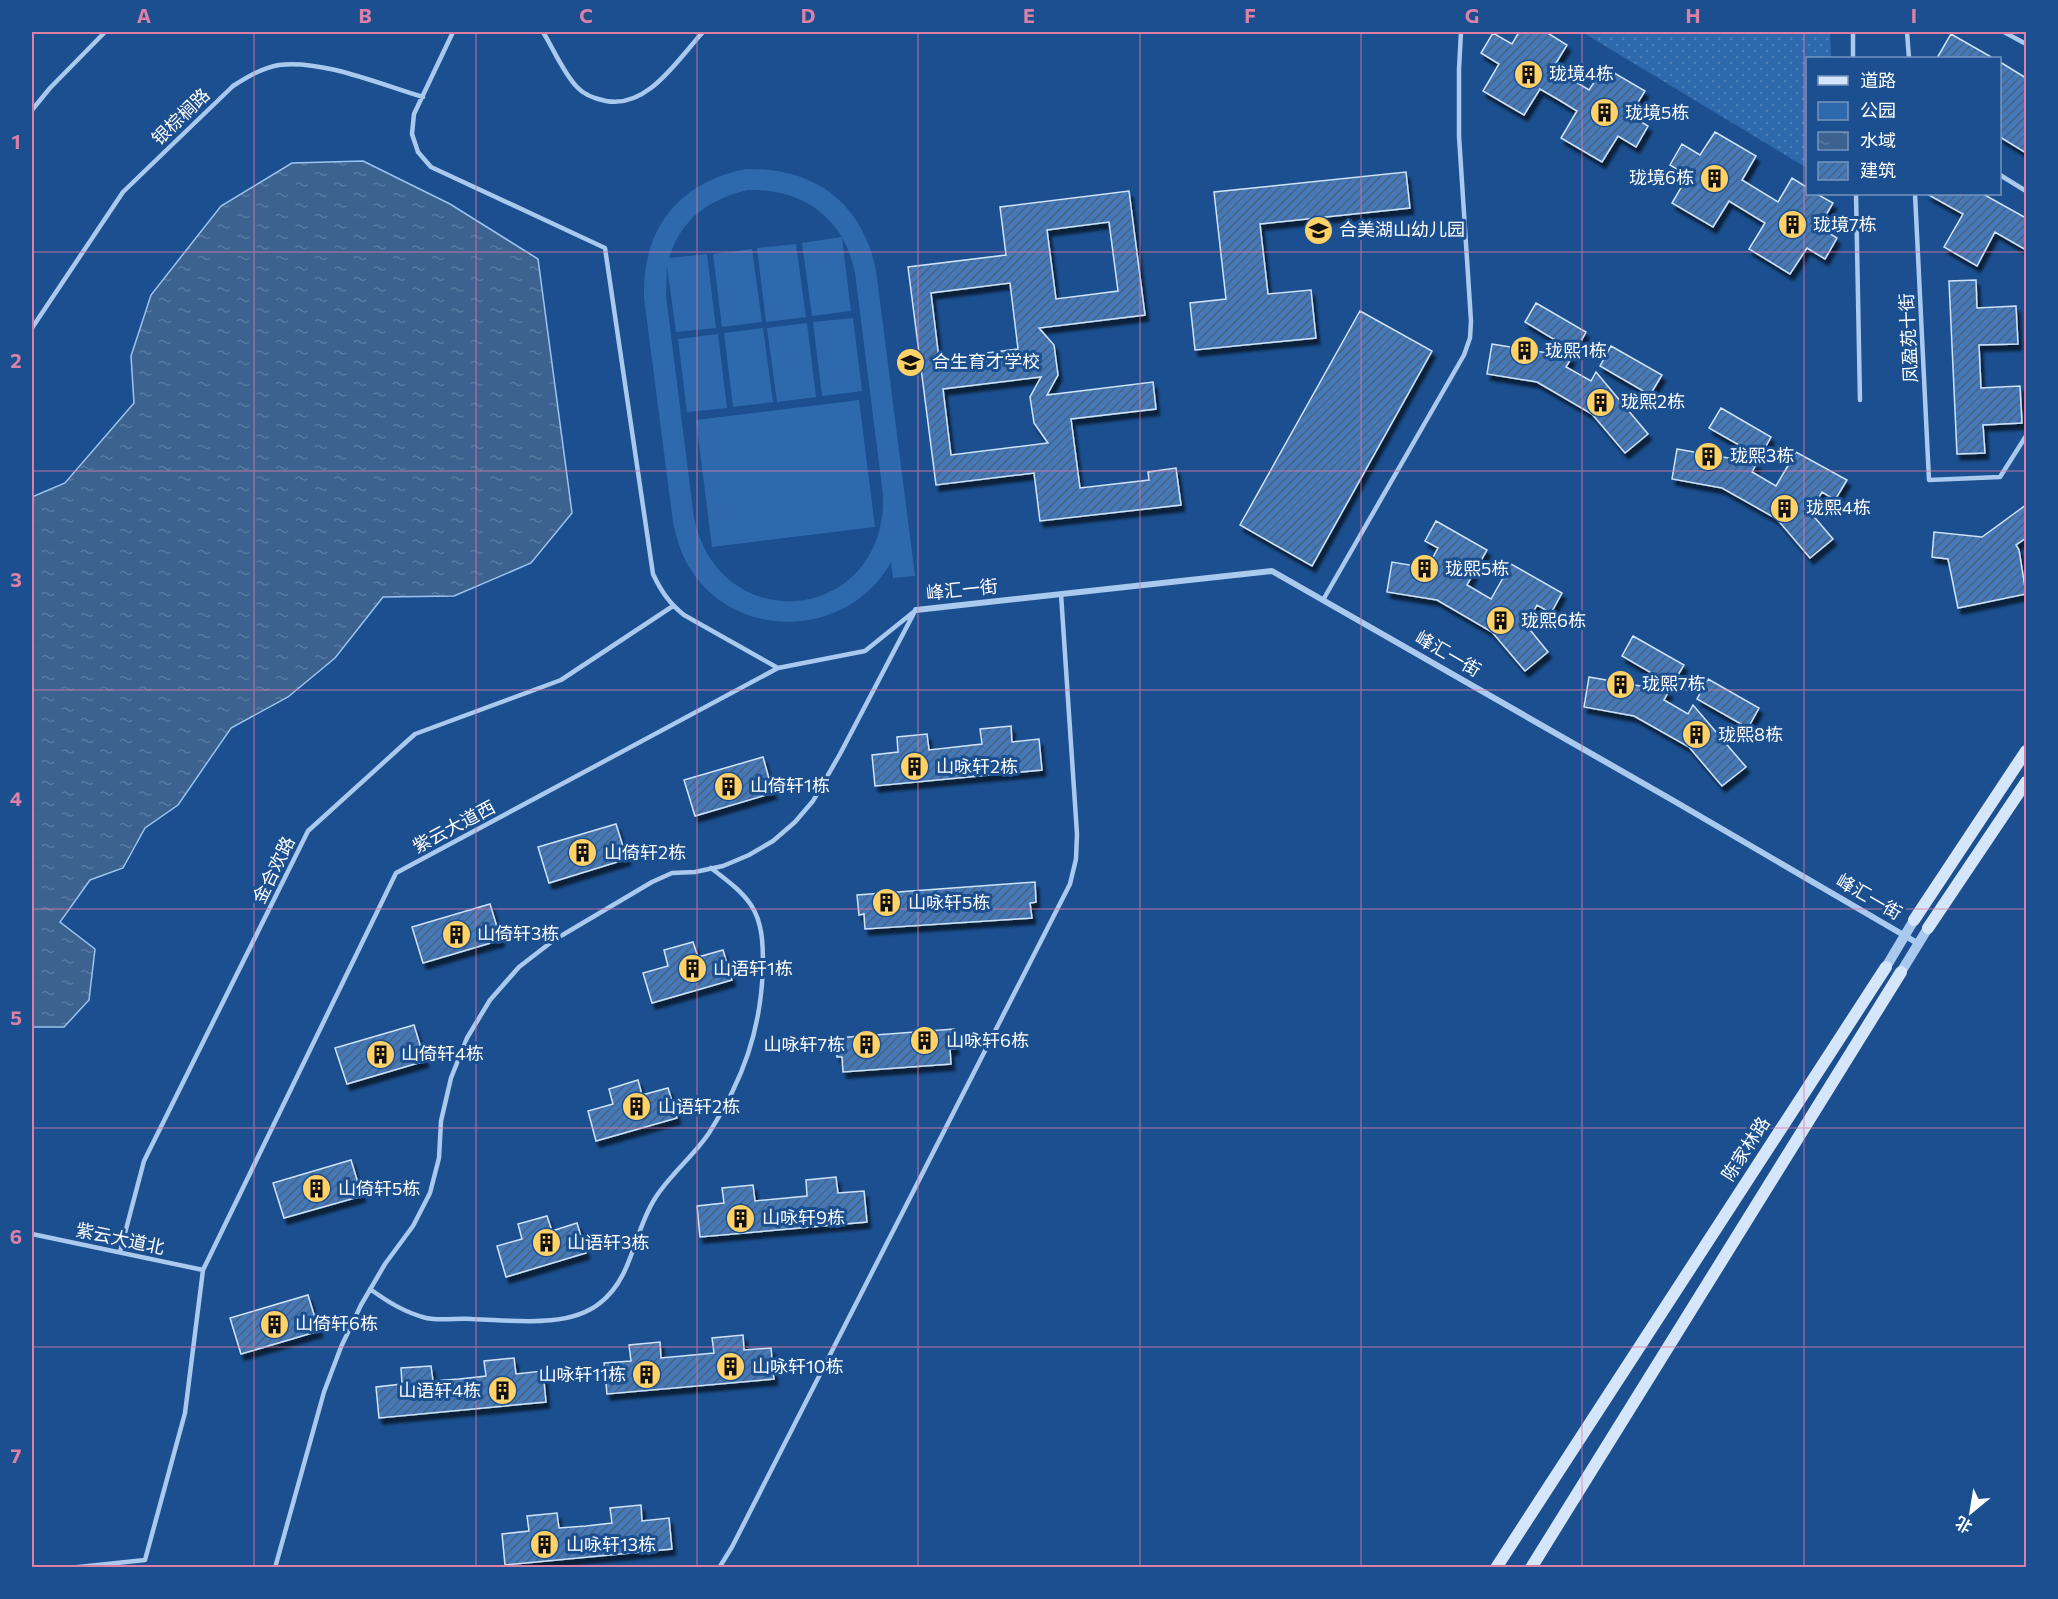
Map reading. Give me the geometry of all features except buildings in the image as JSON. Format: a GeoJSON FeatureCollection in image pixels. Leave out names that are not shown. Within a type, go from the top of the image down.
{"type":"FeatureCollection","features":[{"type":"Feature","properties":{"kind":"main road","name":"陈家林路"},"geometry":{"type":"LineString","coordinates":[[1914,920],[2026,751]]}},
{"type":"Feature","properties":{"kind":"main road","name":"陈家林路"},"geometry":{"type":"LineString","coordinates":[[1928,928],[2026,782]]}},
{"type":"Feature","properties":{"kind":"main road","name":"陈家林路"},"geometry":{"type":"LineString","coordinates":[[1496,1568],[1886,967]]}},
{"type":"Feature","properties":{"kind":"main road","name":"陈家林路"},"geometry":{"type":"LineString","coordinates":[[1531,1568],[1901,972]]}},
{"type":"Feature","properties":{"kind":"street","name":"峰汇一街"},"geometry":{"type":"LineString","coordinates":[[916,610],[1272,571],[1919,944]]}},
{"type":"Feature","properties":{"kind":"street","name":"陈家林路"},"geometry":{"type":"LineString","coordinates":[[1886,967],[1914,920]]}},
{"type":"Feature","properties":{"kind":"street","name":"陈家林路"},"geometry":{"type":"LineString","coordinates":[[1901,972],[1928,928]]}},
{"type":"Feature","properties":{"kind":"lane"},"geometry":{"type":"LineString","coordinates":[[32,110],[50,88],[105,32]]}},
{"type":"Feature","properties":{"kind":"lane"},"geometry":{"type":"LineString","coordinates":[[453,32],[414,114],[412,134],[418,152],[431,167],[604,248],[653,573],[661,591],[684,615],[778,669]]}},
{"type":"Feature","properties":{"kind":"lane"},"geometry":{"type":"LineString","coordinates":[[543,32],[577,87],[595,99],[616,103],[637,99],[654,86],[703,32]]}},
{"type":"Feature","properties":{"kind":"lane"},"geometry":{"type":"LineString","coordinates":[[1323,600],[1464,354],[1470,338],[1471,321],[1459,136],[1461,32]]}},
{"type":"Feature","properties":{"kind":"lane"},"geometry":{"type":"LineString","coordinates":[[1853,32],[1853,57]]}},
{"type":"Feature","properties":{"kind":"lane"},"geometry":{"type":"LineString","coordinates":[[1907,32],[1908,57]]}},
{"type":"Feature","properties":{"kind":"lane"},"geometry":{"type":"LineString","coordinates":[[2004,32],[2026,44]]}},
{"type":"Feature","properties":{"kind":"lane","name":"银棕榈路"},"geometry":{"type":"LineString","coordinates":[[32,328],[123,192],[233,86],[254,73],[277,66],[301,64],[325,68],[423,97]]}},
{"type":"Feature","properties":{"kind":"lane"},"geometry":{"type":"LineString","coordinates":[[2001,176],[2026,191]]}},
{"type":"Feature","properties":{"kind":"lane"},"geometry":{"type":"LineString","coordinates":[[1856,195],[1860,400]]}},
{"type":"Feature","properties":{"kind":"lane","name":"凤盈苑十街"},"geometry":{"type":"LineString","coordinates":[[1915,195],[1929,480],[2000,477],[2026,436]]}},
{"type":"Feature","properties":{"kind":"lane"},"geometry":{"type":"LineString","coordinates":[[719,1568],[732,1547],[1070,884],[1076,859],[1077,834],[1061,594]]}},
{"type":"Feature","properties":{"kind":"lane","name":"金合欢路"},"geometry":{"type":"LineString","coordinates":[[120,1252],[144,1161],[308,831],[416,734],[561,680],[673,606]]}},
{"type":"Feature","properties":{"kind":"lane"},"geometry":{"type":"LineString","coordinates":[[275,1568],[324,1392],[341,1347],[370,1289],[413,1226],[430,1193],[440,1158],[441,1121],[451,1078],[467,1038],[490,1000],[519,967],[554,940],[652,882],[672,873],[711,868],[749,855],[773,841],[795,822],[813,801],[916,610]]}},
{"type":"Feature","properties":{"kind":"lane","name":"紫云大道西"},"geometry":{"type":"LineString","coordinates":[[69,1568],[145,1560],[185,1413],[203,1270],[396,873],[778,669],[865,651],[916,610]]}},
{"type":"Feature","properties":{"kind":"lane"},"geometry":{"type":"LineString","coordinates":[[370,1289],[397,1308],[429,1318],[552,1321],[577,1316],[600,1304],[617,1286],[630,1264],[639,1231],[654,1200],[674,1173],[707,1136],[733,1093],[752,1047],[762,998],[761,926],[752,905],[711,868]]}},
{"type":"Feature","properties":{"kind":"lane","name":"紫云大道北"},"geometry":{"type":"LineString","coordinates":[[32,1234],[203,1270]]}},
{"type":"Feature","properties":{"kind":"green space"},"geometry":{"type":"Polygon","coordinates":[[[1582,32],[1830,32],[1831,57],[1806,57],[1806,167],[1582,32]]]}},
{"type":"Feature","properties":{"kind":"green space"},"geometry":{"type":"Polygon","coordinates":[[[745,169],[770,170],[793,174],[813,182],[831,193],[847,208],[859,225],[869,246],[876,270],[915,576],[893,578],[891,562],[873,586],[851,604],[825,616],[797,622],[768,620],[741,612],[716,598],[691,570],[684,557],[673,522],[644,298],[645,273],[657,231],[669,213],[683,198],[701,185],[745,169]],[[748,190],[734,194],[709,205],[698,213],[681,232],[669,258],[707,254],[716,328],[676,332],[667,266],[666,296],[694,518],[710,558],[735,584],[766,599],[800,601],[832,591],[859,570],[877,538],[883,495],[855,273],[848,250],[842,238],[851,311],[812,316],[802,243],[842,237],[824,215],[802,200],[762,190],[748,190]]]}},
{"type":"Feature","properties":{"kind":"green space"},"geometry":{"type":"Polygon","coordinates":[[[796,244],[806,317],[766,322],[757,248],[796,244]]]}},
{"type":"Feature","properties":{"kind":"green space"},"geometry":{"type":"Polygon","coordinates":[[[752,249],[762,322],[722,327],[713,254],[752,249]]]}},
{"type":"Feature","properties":{"kind":"green space"},"geometry":{"type":"Polygon","coordinates":[[[853,318],[862,391],[822,396],[813,322],[853,318]]]}},
{"type":"Feature","properties":{"kind":"green space"},"geometry":{"type":"Polygon","coordinates":[[[807,323],[816,397],[777,402],[767,328],[807,323]]]}},
{"type":"Feature","properties":{"kind":"green space"},"geometry":{"type":"Polygon","coordinates":[[[763,328],[773,402],[733,407],[724,333],[763,328]]]}},
{"type":"Feature","properties":{"kind":"green space"},"geometry":{"type":"Polygon","coordinates":[[[718,334],[727,408],[687,412],[678,339],[718,334]]]}},
{"type":"Feature","properties":{"kind":"green space"},"geometry":{"type":"Polygon","coordinates":[[[859,400],[875,527],[712,547],[696,420],[859,400]]]}},
{"type":"Feature","properties":{"kind":"water"},"geometry":{"type":"Polygon","coordinates":[[[363,161],[450,204],[538,259],[572,513],[531,563],[454,596],[383,597],[335,658],[288,697],[231,728],[178,805],[145,828],[123,868],[90,880],[60,922],[95,949],[89,1000],[64,1027],[32,1027],[32,497],[65,483],[134,403],[131,356],[151,295],[221,206],[292,163],[363,161]]]}},
{"type":"Feature","properties":{"kind":"place","name":"珑境4栋"},"geometry":{"type":"Point","coordinates":[1528,74]}},
{"type":"Feature","properties":{"kind":"place","name":"珑境5栋"},"geometry":{"type":"Point","coordinates":[1604,113]}},
{"type":"Feature","properties":{"kind":"place","name":"珑境6栋"},"geometry":{"type":"Point","coordinates":[1715,178]}},
{"type":"Feature","properties":{"kind":"place","name":"珑境7栋"},"geometry":{"type":"Point","coordinates":[1792,225]}},
{"type":"Feature","properties":{"kind":"place","name":"合美湖山幼儿园"},"geometry":{"type":"Point","coordinates":[1318,230]}},
{"type":"Feature","properties":{"kind":"place","name":"珑熙1栋"},"geometry":{"type":"Point","coordinates":[1524,351]}},
{"type":"Feature","properties":{"kind":"place","name":"合生育才学校"},"geometry":{"type":"Point","coordinates":[911,362]}},
{"type":"Feature","properties":{"kind":"place","name":"珑熙2栋"},"geometry":{"type":"Point","coordinates":[1600,402]}},
{"type":"Feature","properties":{"kind":"place","name":"珑熙3栋"},"geometry":{"type":"Point","coordinates":[1709,456]}},
{"type":"Feature","properties":{"kind":"place","name":"珑熙4栋"},"geometry":{"type":"Point","coordinates":[1785,508]}},
{"type":"Feature","properties":{"kind":"place","name":"珑熙5栋"},"geometry":{"type":"Point","coordinates":[1424,569]}},
{"type":"Feature","properties":{"kind":"place","name":"珑熙6栋"},"geometry":{"type":"Point","coordinates":[1500,621]}},
{"type":"Feature","properties":{"kind":"place","name":"珑熙7栋"},"geometry":{"type":"Point","coordinates":[1621,684]}},
{"type":"Feature","properties":{"kind":"place","name":"珑熙8栋"},"geometry":{"type":"Point","coordinates":[1697,735]}},
{"type":"Feature","properties":{"kind":"place","name":"山咏轩2栋"},"geometry":{"type":"Point","coordinates":[915,767]}},
{"type":"Feature","properties":{"kind":"place","name":"山倚轩1栋"},"geometry":{"type":"Point","coordinates":[729,786]}},
{"type":"Feature","properties":{"kind":"place","name":"山倚轩2栋"},"geometry":{"type":"Point","coordinates":[583,853]}},
{"type":"Feature","properties":{"kind":"place","name":"山咏轩5栋"},"geometry":{"type":"Point","coordinates":[887,903]}},
{"type":"Feature","properties":{"kind":"place","name":"山倚轩3栋"},"geometry":{"type":"Point","coordinates":[456,934]}},
{"type":"Feature","properties":{"kind":"place","name":"山语轩1栋"},"geometry":{"type":"Point","coordinates":[692,969]}},
{"type":"Feature","properties":{"kind":"place","name":"山咏轩6栋"},"geometry":{"type":"Point","coordinates":[925,1041]}},
{"type":"Feature","properties":{"kind":"place","name":"山咏轩7栋"},"geometry":{"type":"Point","coordinates":[866,1045]}},
{"type":"Feature","properties":{"kind":"place","name":"山倚轩4栋"},"geometry":{"type":"Point","coordinates":[380,1054]}},
{"type":"Feature","properties":{"kind":"place","name":"山语轩2栋"},"geometry":{"type":"Point","coordinates":[637,1107]}},
{"type":"Feature","properties":{"kind":"place","name":"山倚轩5栋"},"geometry":{"type":"Point","coordinates":[317,1189]}},
{"type":"Feature","properties":{"kind":"place","name":"山咏轩9栋"},"geometry":{"type":"Point","coordinates":[741,1218]}},
{"type":"Feature","properties":{"kind":"place","name":"山语轩3栋"},"geometry":{"type":"Point","coordinates":[546,1243]}},
{"type":"Feature","properties":{"kind":"place","name":"山倚轩6栋"},"geometry":{"type":"Point","coordinates":[274,1324]}},
{"type":"Feature","properties":{"kind":"place","name":"山咏轩10栋"},"geometry":{"type":"Point","coordinates":[731,1367]}},
{"type":"Feature","properties":{"kind":"place","name":"山咏轩11栋"},"geometry":{"type":"Point","coordinates":[647,1375]}},
{"type":"Feature","properties":{"kind":"place","name":"山语轩4栋"},"geometry":{"type":"Point","coordinates":[502,1391]}},
{"type":"Feature","properties":{"kind":"place","name":"山咏轩13栋"},"geometry":{"type":"Point","coordinates":[545,1545]}}]}
